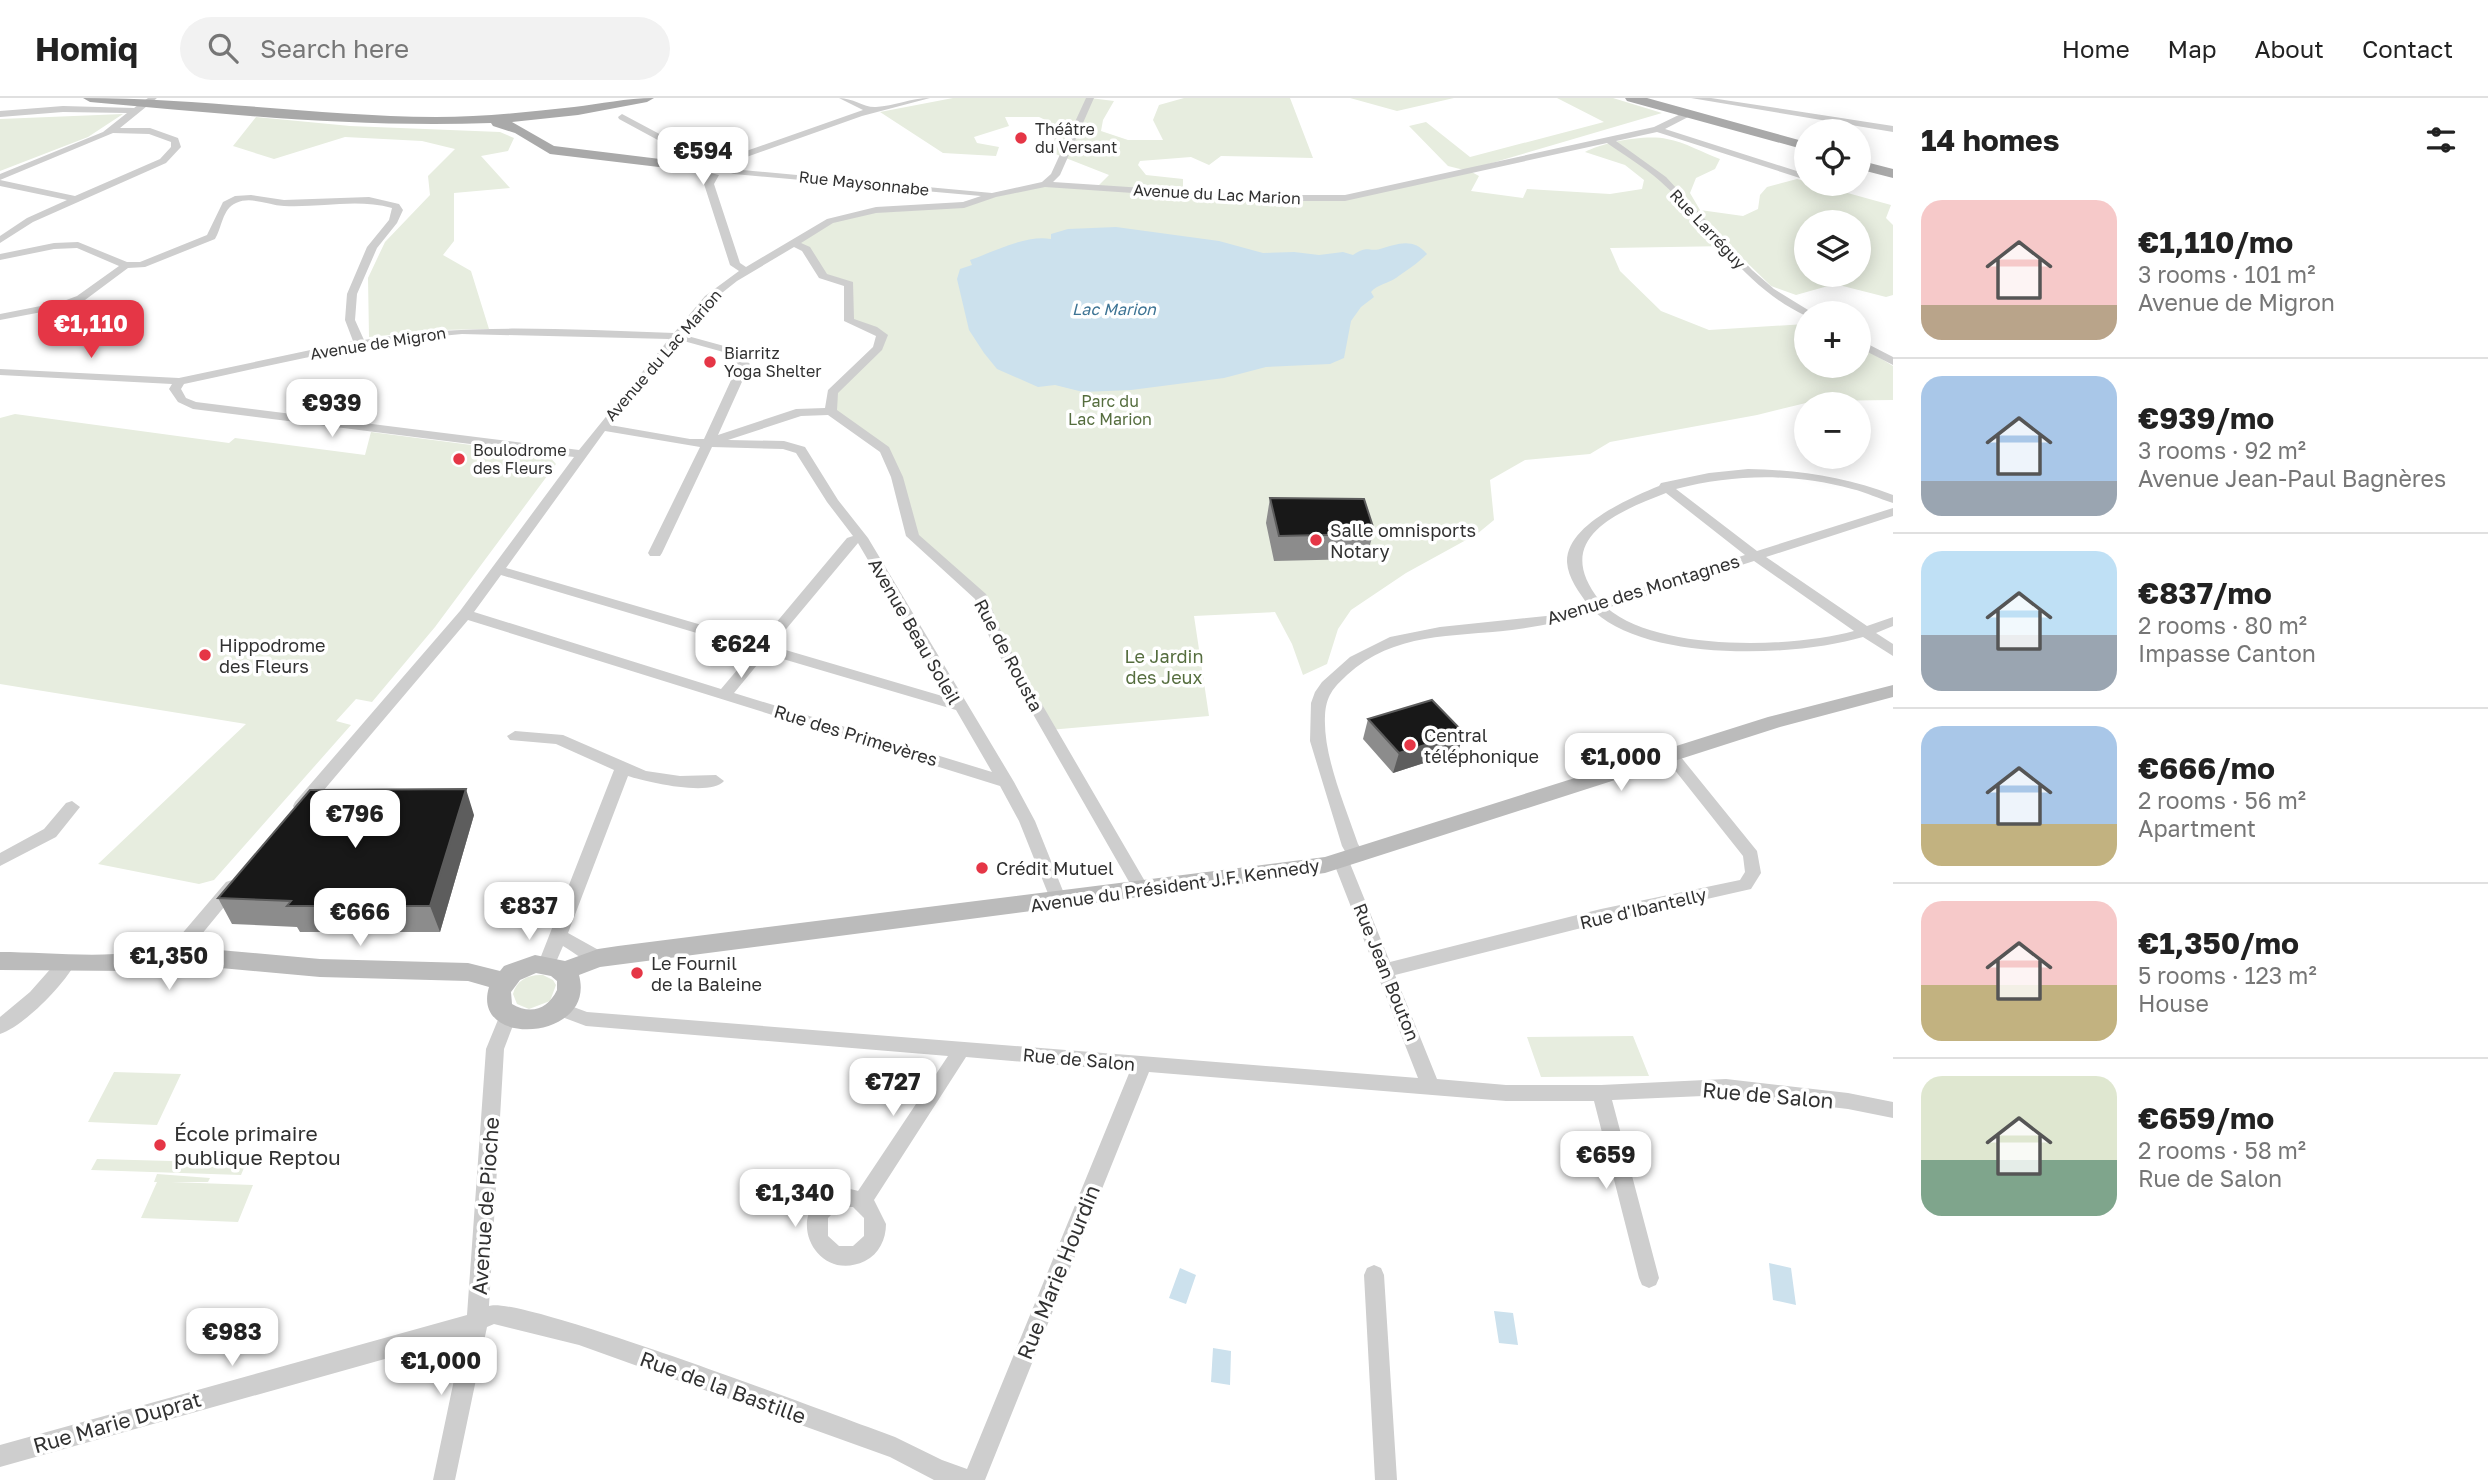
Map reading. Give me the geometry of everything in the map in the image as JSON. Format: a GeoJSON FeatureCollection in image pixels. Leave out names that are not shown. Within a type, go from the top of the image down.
{"type":"FeatureCollection","features":[{"type":"Feature","properties":{"kind":"main road"},"geometry":{"type":"LineString","coordinates":[[90,98],[370,121],[469,121],[562,113],[645,99]]}},
{"type":"Feature","properties":{"kind":"main road"},"geometry":{"type":"LineString","coordinates":[[145,103],[371,117],[432,118],[545,111],[622,98]]}},
{"type":"Feature","properties":{"kind":"main road"},"geometry":{"type":"LineString","coordinates":[[1632,98],[1794,143]]}},
{"type":"Feature","properties":{"kind":"main road"},"geometry":{"type":"LineString","coordinates":[[531,137],[533,130],[548,119],[645,99]]}},
{"type":"Feature","properties":{"kind":"main road"},"geometry":{"type":"LineString","coordinates":[[469,121],[517,126],[550,150],[680,161],[717,168]]}},
{"type":"Feature","properties":{"kind":"main road"},"geometry":{"type":"LineString","coordinates":[[1871,164],[1893,170]]}},
{"type":"Feature","properties":{"kind":"street"},"geometry":{"type":"LineString","coordinates":[[843,98],[872,111]]}},
{"type":"Feature","properties":{"kind":"street"},"geometry":{"type":"LineString","coordinates":[[747,271],[735,265],[709,184],[717,168],[735,158],[872,111],[926,98]]}},
{"type":"Feature","properties":{"kind":"street"},"geometry":{"type":"LineString","coordinates":[[1045,184],[1055,175],[1090,98]]}},
{"type":"Feature","properties":{"kind":"street"},"geometry":{"type":"LineString","coordinates":[[1695,98],[1893,130]]}},
{"type":"Feature","properties":{"kind":"street"},"geometry":{"type":"LineString","coordinates":[[0,114],[145,103]]}},
{"type":"Feature","properties":{"kind":"street"},"geometry":{"type":"LineString","coordinates":[[0,177],[96,140],[113,130],[145,103]]}},
{"type":"Feature","properties":{"kind":"street","name":"Avenue du Lac Marion"},"geometry":{"type":"LineString","coordinates":[[288,820],[465,614],[581,454],[676,336],[720,288],[830,221],[876,210],[948,208],[1045,184],[1099,192],[1264,199],[1345,198],[1610,141],[1657,129],[1689,113]]}},
{"type":"Feature","properties":{"kind":"street"},"geometry":{"type":"LineString","coordinates":[[622,117],[680,161]]}},
{"type":"Feature","properties":{"kind":"street"},"geometry":{"type":"LineString","coordinates":[[1657,129],[1794,173]]}},
{"type":"Feature","properties":{"kind":"street"},"geometry":{"type":"LineString","coordinates":[[0,240],[30,220],[163,161],[176,147],[175,140],[166,135],[113,130]]}},
{"type":"Feature","properties":{"kind":"street","name":"Rue Larréguy"},"geometry":{"type":"LineString","coordinates":[[1610,141],[1663,180],[1748,272],[1770,291],[1794,305]]}},
{"type":"Feature","properties":{"kind":"street","name":"Rue Maysonnabe"},"geometry":{"type":"LineString","coordinates":[[717,168],[994,195]]}},
{"type":"Feature","properties":{"kind":"street"},"geometry":{"type":"LineString","coordinates":[[0,183],[74,200]]}},
{"type":"Feature","properties":{"kind":"street"},"geometry":{"type":"LineString","coordinates":[[0,257],[37,248],[78,244],[126,265],[141,265],[201,243],[217,230],[220,211],[241,197],[306,204],[370,199],[396,206],[398,210],[394,221],[372,247],[363,272],[357,280],[350,320],[360,344]]}},
{"type":"Feature","properties":{"kind":"street"},"geometry":{"type":"LineString","coordinates":[[602,427],[690,443],[709,443],[758,424],[800,412],[831,411],[832,392],[878,348],[882,335],[873,328],[849,321],[849,284],[823,276],[806,249],[793,243]]}},
{"type":"Feature","properties":{"kind":"street"},"geometry":{"type":"LineString","coordinates":[[0,317],[81,298],[126,265]]}},
{"type":"Feature","properties":{"kind":"street","name":"Avenue de Migron"},"geometry":{"type":"LineString","coordinates":[[0,372],[179,382],[411,335],[462,331],[676,336],[721,346],[731,351],[744,364],[709,443]]}},
{"type":"Feature","properties":{"kind":"street"},"geometry":{"type":"LineString","coordinates":[[1871,349],[1893,362]]}},
{"type":"Feature","properties":{"kind":"street"},"geometry":{"type":"LineString","coordinates":[[179,382],[175,390],[182,400],[193,405],[581,454]]}},
{"type":"Feature","properties":{"kind":"street","name":"Rue de Rousta"},"geometry":{"type":"LineString","coordinates":[[831,411],[885,450],[897,477],[912,536],[981,597],[997,639],[1142,890]]}},
{"type":"Feature","properties":{"kind":"street"},"geometry":{"type":"LineString","coordinates":[[655,553],[709,443]]}},
{"type":"Feature","properties":{"kind":"street","name":"Avenue Beau Soleil"},"geometry":{"type":"LineString","coordinates":[[709,443],[784,445],[801,450],[833,502],[861,538],[1006,782],[1027,821],[1059,901]]}},
{"type":"Feature","properties":{"kind":"street"},"geometry":{"type":"LineString","coordinates":[[1893,499],[1874,490],[1810,475],[1764,473],[1716,476],[1665,486],[1623,506],[1591,529],[1575,550],[1575,577],[1597,608],[1633,631],[1721,648],[1780,648],[1827,643],[1868,632],[1893,621]]}},
{"type":"Feature","properties":{"kind":"street"},"geometry":{"type":"LineString","coordinates":[[1665,486],[1754,555],[1893,651]]}},
{"type":"Feature","properties":{"kind":"street","name":"Avenue des Montagnes"},"geometry":{"type":"LineString","coordinates":[[1322,692],[1346,667],[1366,653],[1399,637],[1558,619],[1893,512]]}},
{"type":"Feature","properties":{"kind":"street"},"geometry":{"type":"LineString","coordinates":[[725,694],[852,541],[861,538]]}},
{"type":"Feature","properties":{"kind":"street"},"geometry":{"type":"LineString","coordinates":[[499,570],[959,706]]}},
{"type":"Feature","properties":{"kind":"street","name":"Rue des Primevères"},"geometry":{"type":"LineString","coordinates":[[465,614],[1006,782]]}},
{"type":"Feature","properties":{"kind":"street","name":"Avenue du Président J.F. Kennedy"},"geometry":{"type":"LineString","coordinates":[[555,967],[598,958],[1283,873],[1350,858],[1775,722],[1893,691]]}},
{"type":"Feature","properties":{"kind":"street","name":"Rue Jean Bouton"},"geometry":{"type":"LineString","coordinates":[[1322,692],[1318,741],[1350,846],[1350,858],[1386,970],[1430,1085]]}},
{"type":"Feature","properties":{"kind":"street"},"geometry":{"type":"LineString","coordinates":[[515,736],[558,739],[639,776],[691,782],[716,781]]}},
{"type":"Feature","properties":{"kind":"street","name":"Rue d'Ibantelly"},"geometry":{"type":"LineString","coordinates":[[1386,970],[1601,916],[1745,885],[1753,873],[1751,855],[1671,755]]}},
{"type":"Feature","properties":{"kind":"street"},"geometry":{"type":"LineString","coordinates":[[555,967],[559,936],[623,768]]}},
{"type":"Feature","properties":{"kind":"street"},"geometry":{"type":"LineString","coordinates":[[0,860],[50,833],[72,807]]}},
{"type":"Feature","properties":{"kind":"street"},"geometry":{"type":"LineString","coordinates":[[0,961],[128,962],[158,957],[160,966],[169,970],[188,964],[191,948],[244,872]]}},
{"type":"Feature","properties":{"kind":"street"},"geometry":{"type":"LineString","coordinates":[[559,936],[598,958]]}},
{"type":"Feature","properties":{"kind":"street"},"geometry":{"type":"LineString","coordinates":[[191,948],[202,958],[267,966],[468,972],[504,981]]}},
{"type":"Feature","properties":{"kind":"street"},"geometry":{"type":"LineString","coordinates":[[0,1027],[38,995],[67,962]]}},
{"type":"Feature","properties":{"kind":"street"},"geometry":{"type":"LineString","coordinates":[[523,967],[555,967],[571,985],[566,1001],[559,1009],[539,1019],[517,1020],[508,1015],[498,1000],[504,981],[523,967]]}},
{"type":"Feature","properties":{"kind":"street","name":"Rue de Salon"},"geometry":{"type":"LineString","coordinates":[[559,1009],[586,1019],[1506,1093],[1601,1093],[1726,1087],[1848,1101],[1893,1110]]}},
{"type":"Feature","properties":{"kind":"street","name":"Avenue de Pioche"},"geometry":{"type":"LineString","coordinates":[[444,1480],[477,1322],[495,1049],[508,1015]]}},
{"type":"Feature","properties":{"kind":"street"},"geometry":{"type":"LineString","coordinates":[[862,1201],[957,1056],[958,1049]]}},
{"type":"Feature","properties":{"kind":"street","name":"Rue Marie Hourdin"},"geometry":{"type":"LineString","coordinates":[[974,1480],[1139,1074],[1140,1064]]}},
{"type":"Feature","properties":{"kind":"street"},"geometry":{"type":"LineString","coordinates":[[1601,1093],[1649,1278]]}},
{"type":"Feature","properties":{"kind":"street"},"geometry":{"type":"LineString","coordinates":[[1374,1275],[1386,1480]]}},
{"type":"Feature","properties":{"kind":"street","name":"Rue de la Bastille"},"geometry":{"type":"LineString","coordinates":[[477,1322],[494,1314],[579,1335],[895,1448],[936,1475],[966,1480]]}},
{"type":"Feature","properties":{"kind":"street","name":"Rue Marie Duprat"},"geometry":{"type":"LineString","coordinates":[[0,1456],[477,1322]]}},
{"type":"Feature","properties":{"kind":"green space","name":"Parc du Lac Marion"},"geometry":{"type":"Polygon","coordinates":[[[953,98],[1090,98],[1114,101],[1103,120],[1101,131],[1128,140],[1163,140],[1153,120],[1159,105],[1184,98],[1290,98],[1313,158],[1221,156],[1209,165],[1191,157],[1140,161],[1138,165],[1146,175],[1183,179],[1183,193],[1345,198],[1464,170],[1448,166],[1409,126],[1426,122],[1470,157],[1604,122],[1557,98],[1613,98],[1662,113],[1468,170],[1479,176],[1471,191],[1523,198],[1527,189],[1610,194],[1642,189],[1644,180],[1625,165],[1585,152],[1625,140],[1658,138],[1674,140],[1720,159],[1715,169],[1696,178],[1690,193],[1700,210],[1743,216],[1758,209],[1760,195],[1767,187],[1794,180],[1794,196],[1858,196],[1891,205],[1886,218],[1893,225],[1893,295],[1886,297],[1847,287],[1871,287],[1871,210],[1794,210],[1794,287],[1824,287],[1796,295],[1771,286],[1730,246],[1610,248],[1620,271],[1661,311],[1709,330],[1794,325],[1794,378],[1871,378],[1871,352],[1893,366],[1893,400],[1871,400],[1871,392],[1794,392],[1794,406],[1610,442],[1590,454],[1525,460],[1490,480],[1494,520],[1477,534],[1406,573],[1351,610],[1338,629],[1327,664],[1303,675],[1292,644],[1275,612],[1194,616],[1209,716],[1049,730],[981,597],[913,536],[885,451],[831,411],[832,392],[878,348],[882,335],[849,321],[848,284],[823,276],[806,249],[793,243],[830,221],[851,214],[932,209],[1045,184],[1096,188],[1109,175],[1053,153],[1056,125],[1039,117],[1005,117],[1009,126],[974,137],[977,143],[999,147],[996,156],[943,153],[880,112],[953,98]]]}},
{"type":"Feature","properties":{"kind":"green space"},"geometry":{"type":"Polygon","coordinates":[[[1350,98],[1454,98],[1397,111],[1350,98]]]}},
{"type":"Feature","properties":{"kind":"green space"},"geometry":{"type":"Polygon","coordinates":[[[123,114],[88,137],[0,171],[0,119],[123,114]]]}},
{"type":"Feature","properties":{"kind":"green space"},"geometry":{"type":"Polygon","coordinates":[[[256,117],[350,126],[500,132],[514,138],[508,151],[481,156],[510,188],[454,193],[454,241],[443,255],[471,271],[489,329],[441,330],[369,337],[368,278],[385,242],[430,195],[428,176],[455,149],[422,141],[345,137],[274,159],[233,146],[256,117]]]}},
{"type":"Feature","properties":{"kind":"green space","name":"Hippodrome des Fleurs"},"geometry":{"type":"Polygon","coordinates":[[[15,414],[229,443],[235,438],[365,455],[371,432],[548,455],[556,464],[435,627],[372,702],[356,699],[336,721],[351,725],[214,880],[199,884],[98,864],[246,724],[0,684],[0,418],[15,414]]]}},
{"type":"Feature","properties":{"kind":"green space"},"geometry":{"type":"Polygon","coordinates":[[[543,975],[553,980],[556,985],[550,1001],[529,1009],[517,1004],[513,994],[517,985],[528,977],[543,975]]]}},
{"type":"Feature","properties":{"kind":"green space"},"geometry":{"type":"Polygon","coordinates":[[[1633,1036],[1649,1076],[1541,1077],[1527,1037],[1633,1036]]]}},
{"type":"Feature","properties":{"kind":"green space"},"geometry":{"type":"Polygon","coordinates":[[[114,1072],[181,1074],[157,1125],[88,1122],[114,1072]]]}},
{"type":"Feature","properties":{"kind":"green space"},"geometry":{"type":"Polygon","coordinates":[[[97,1159],[246,1163],[241,1175],[91,1170],[97,1159]]]}},
{"type":"Feature","properties":{"kind":"green space"},"geometry":{"type":"Polygon","coordinates":[[[157,1174],[210,1178],[208,1182],[171,1182],[253,1185],[238,1222],[141,1218],[157,1182],[154,1182],[157,1174]]]}},
{"type":"Feature","properties":{"kind":"water","name":"Lac Marion"},"geometry":{"type":"Polygon","coordinates":[[[1116,227],[1219,241],[1263,253],[1294,252],[1319,255],[1343,252],[1353,255],[1365,249],[1376,250],[1405,243],[1416,245],[1427,254],[1396,278],[1371,292],[1374,297],[1361,307],[1351,321],[1344,358],[1330,364],[1266,367],[1224,378],[1131,390],[1083,392],[1055,385],[1038,387],[997,369],[969,330],[957,279],[960,269],[972,265],[970,260],[1000,248],[1031,239],[1051,239],[1051,234],[1068,229],[1116,227]]]}},
{"type":"Feature","properties":{"kind":"water"},"geometry":{"type":"Polygon","coordinates":[[[1769,1263],[1791,1268],[1796,1305],[1773,1300],[1769,1263]]]}},
{"type":"Feature","properties":{"kind":"water"},"geometry":{"type":"Polygon","coordinates":[[[1180,1268],[1196,1275],[1186,1304],[1169,1298],[1180,1268]]]}},
{"type":"Feature","properties":{"kind":"water"},"geometry":{"type":"Polygon","coordinates":[[[1494,1311],[1513,1313],[1518,1345],[1499,1343],[1494,1311]]]}},
{"type":"Feature","properties":{"kind":"water"},"geometry":{"type":"Polygon","coordinates":[[[1213,1348],[1231,1351],[1230,1385],[1211,1382],[1213,1348]]]}},
{"type":"Feature","properties":{"kind":"building"},"geometry":{"type":"Polygon","coordinates":[[[1270,498],[1364,499],[1374,530],[1364,531],[1365,534],[1279,536],[1270,498]]]}},
{"type":"Feature","properties":{"kind":"building"},"geometry":{"type":"Polygon","coordinates":[[[1432,700],[1464,733],[1399,753],[1368,719],[1432,700]]]}},
{"type":"Feature","properties":{"kind":"building"},"geometry":{"type":"Polygon","coordinates":[[[466,789],[430,906],[287,906],[291,901],[218,898],[310,790],[466,789]]]}},
{"type":"Feature","properties":{"kind":"place","name":"Théâtre du Versant"},"geometry":{"type":"Point","coordinates":[1021,138]}},
{"type":"Feature","properties":{"kind":"place","name":"Biarritz Yoga Shelter"},"geometry":{"type":"Point","coordinates":[710,362]}},
{"type":"Feature","properties":{"kind":"place","name":"Boulodrome des Fleurs"},"geometry":{"type":"Point","coordinates":[459,459]}},
{"type":"Feature","properties":{"kind":"place","name":"Salle omnisports Notary"},"geometry":{"type":"Point","coordinates":[1316,540]}},
{"type":"Feature","properties":{"kind":"place","name":"Hippodrome des Fleurs"},"geometry":{"type":"Point","coordinates":[205,655]}},
{"type":"Feature","properties":{"kind":"place","name":"Central téléphonique"},"geometry":{"type":"Point","coordinates":[1410,745]}},
{"type":"Feature","properties":{"kind":"place","name":"Crédit Mutuel"},"geometry":{"type":"Point","coordinates":[982,868]}},
{"type":"Feature","properties":{"kind":"place","name":"Le Fournil de la Baleine"},"geometry":{"type":"Point","coordinates":[637,973]}},
{"type":"Feature","properties":{"kind":"place","name":"École primaire publique Reptou"},"geometry":{"type":"Point","coordinates":[160,1145]}},
{"type":"Feature","properties":{"kind":"park label","name":"Le Jardin des Jeux"},"geometry":{"type":"Point","coordinates":[1164,666]}}]}
